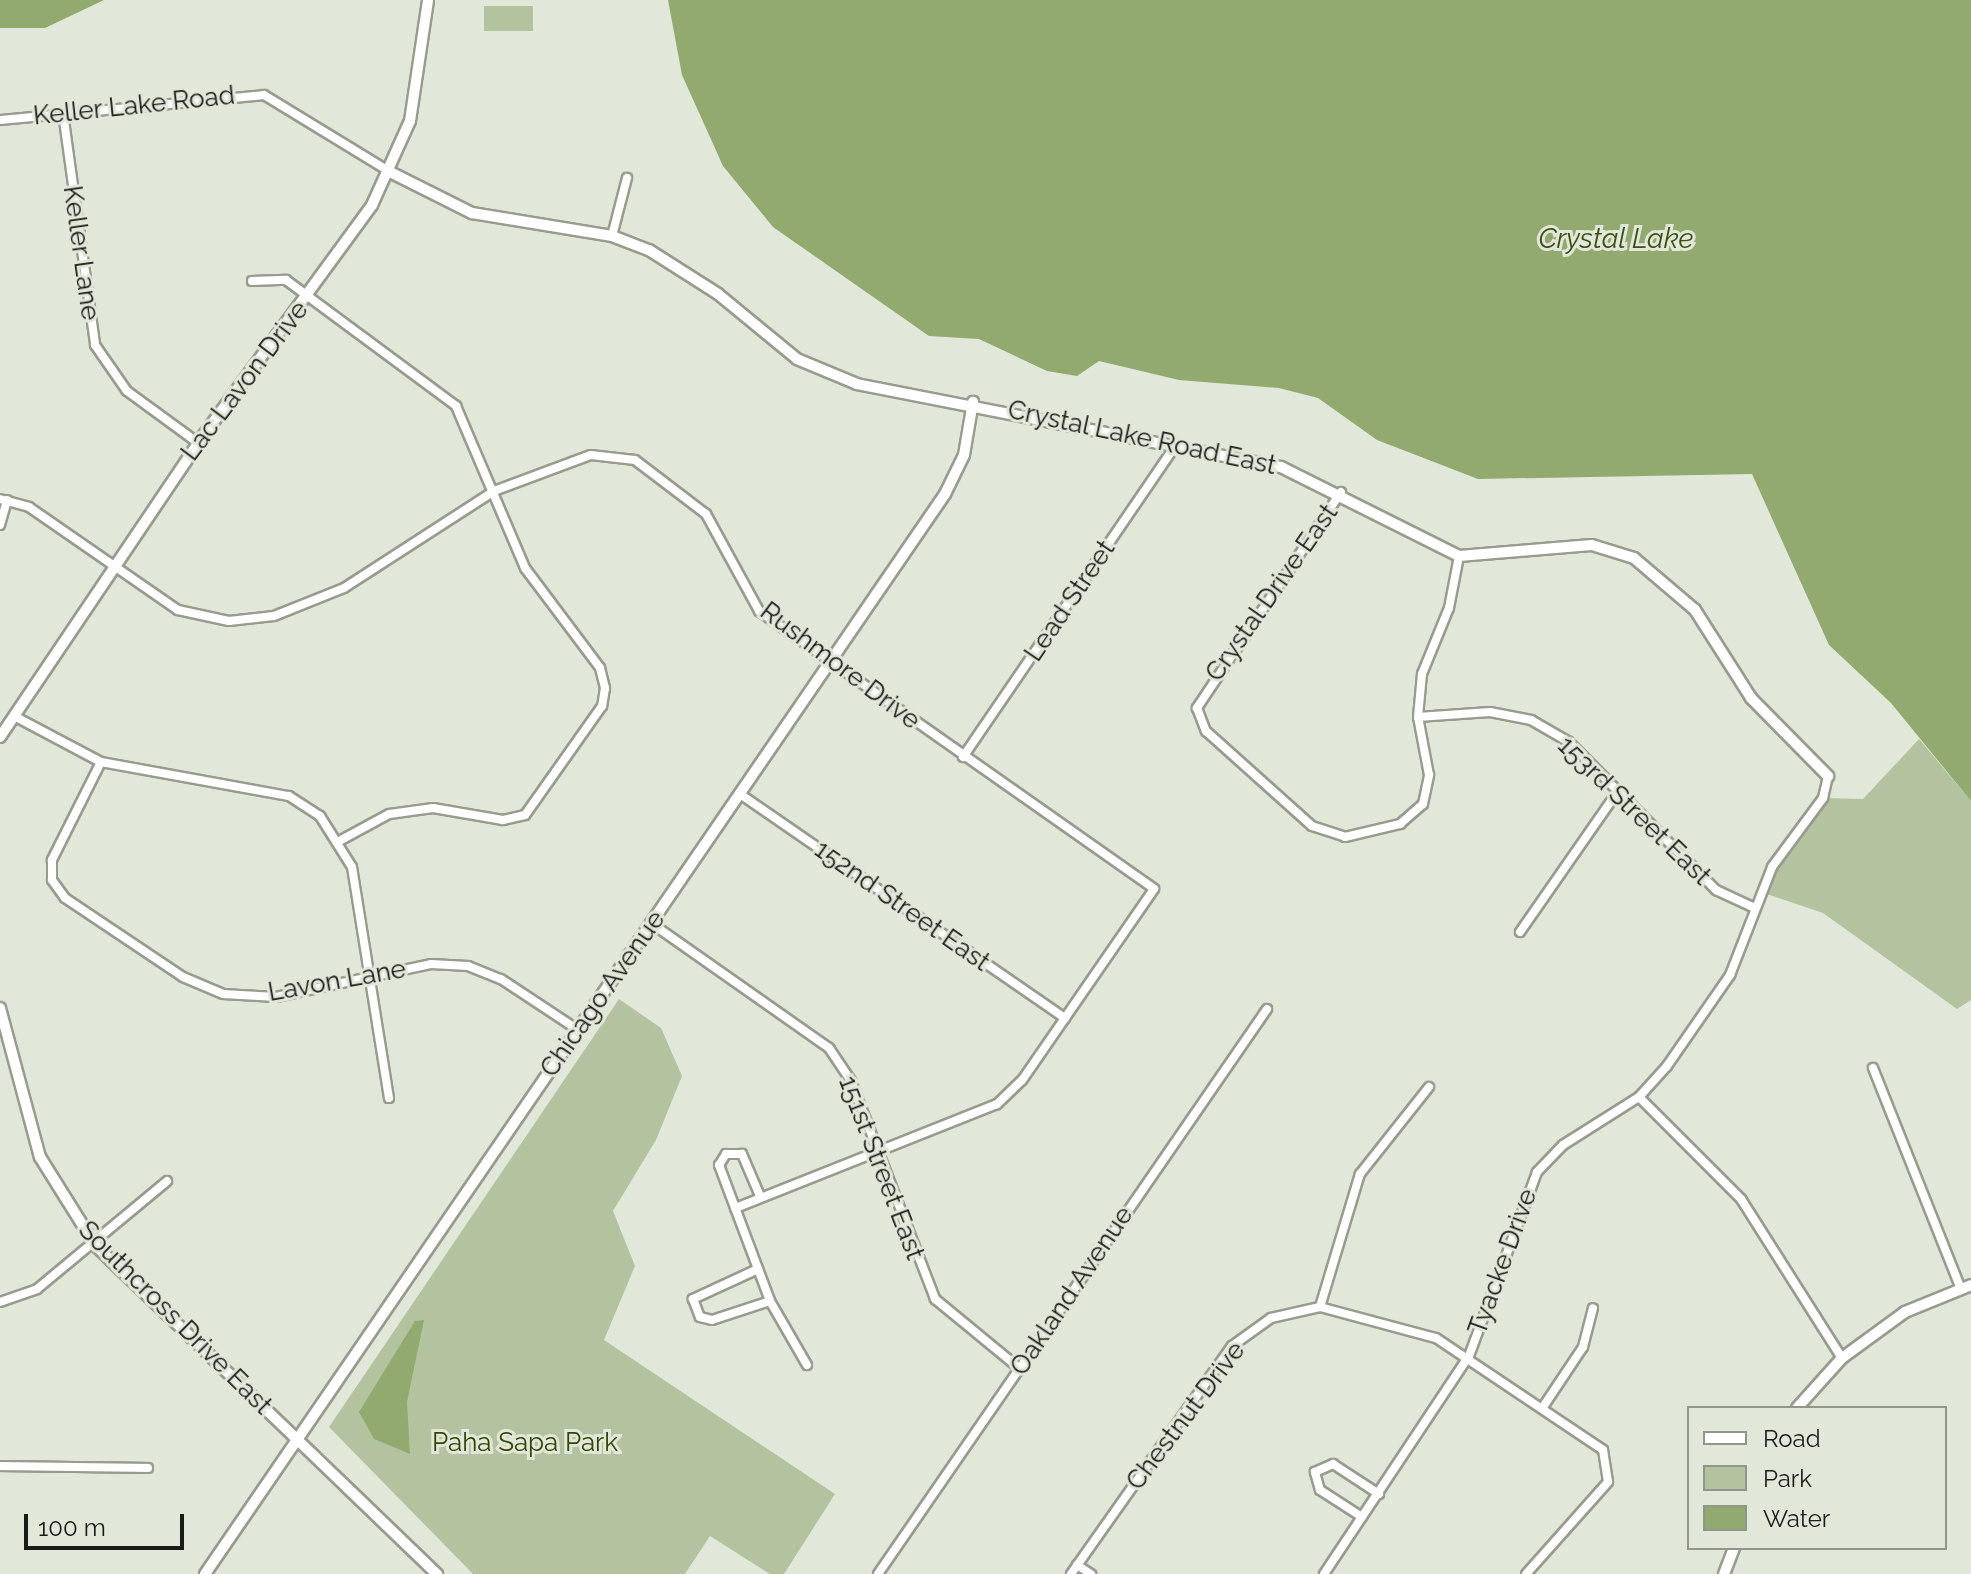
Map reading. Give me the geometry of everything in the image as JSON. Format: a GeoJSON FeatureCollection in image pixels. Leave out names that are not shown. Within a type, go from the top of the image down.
{"type":"FeatureCollection","features":[{"type":"Feature","properties":{"kind":"street","name":"Lac Lavon Drive"},"geometry":{"type":"LineString","coordinates":[[0,737],[198,443],[309,295],[390,172],[424,63],[428,0]]}},
{"type":"Feature","properties":{"kind":"street","name":"Keller Lake Road"},"geometry":{"type":"LineString","coordinates":[[0,120],[264,95],[390,172]]}},
{"type":"Feature","properties":{"kind":"street","name":"Keller Lane"},"geometry":{"type":"LineString","coordinates":[[63,113],[95,345],[127,391],[198,443]]}},
{"type":"Feature","properties":{"kind":"street","name":"Crystal Lake Road East"},"geometry":{"type":"LineString","coordinates":[[390,172],[472,213],[612,236],[687,271],[770,340],[829,375],[889,392],[973,402],[1281,467],[1341,492],[1422,543],[1459,556],[1592,545],[1634,558],[1695,610],[1751,698],[1828,776]]}},
{"type":"Feature","properties":{"kind":"street"},"geometry":{"type":"LineString","coordinates":[[612,236],[627,178]]}},
{"type":"Feature","properties":{"kind":"street"},"geometry":{"type":"LineString","coordinates":[[252,281],[286,280],[456,406],[525,568],[600,668],[602,706],[525,815],[503,820],[433,808],[389,814],[341,840]]}},
{"type":"Feature","properties":{"kind":"street","name":"Chicago Avenue"},"geometry":{"type":"LineString","coordinates":[[205,1574],[945,494],[964,455],[973,402]]}},
{"type":"Feature","properties":{"kind":"street","name":"Lead Street"},"geometry":{"type":"LineString","coordinates":[[963,757],[1176,445]]}},
{"type":"Feature","properties":{"kind":"street","name":"Rushmore Drive"},"geometry":{"type":"LineString","coordinates":[[4,500],[29,507],[113,569],[178,610],[229,621],[274,616],[344,588],[494,491],[591,455],[635,460],[706,514],[759,611],[829,665],[1154,889],[1065,1018]]}},
{"type":"Feature","properties":{"kind":"street","name":"Crystal Drive East"},"geometry":{"type":"LineString","coordinates":[[1341,492],[1201,696],[1199,719],[1212,736],[1312,826],[1345,837],[1400,824],[1423,804],[1429,775],[1418,717]]}},
{"type":"Feature","properties":{"kind":"street"},"geometry":{"type":"LineString","coordinates":[[0,525],[4,500]]}},
{"type":"Feature","properties":{"kind":"street"},"geometry":{"type":"LineString","coordinates":[[1418,717],[1422,674],[1449,608],[1459,556]]}},
{"type":"Feature","properties":{"kind":"street","name":"153rd Street East"},"geometry":{"type":"LineString","coordinates":[[1418,717],[1490,712],[1531,720],[1569,742],[1716,890],[1755,908]]}},
{"type":"Feature","properties":{"kind":"street"},"geometry":{"type":"LineString","coordinates":[[14,716],[101,762],[289,796],[341,840],[370,977],[389,1098]]}},
{"type":"Feature","properties":{"kind":"street","name":"Lavon Lane"},"geometry":{"type":"LineString","coordinates":[[101,762],[52,860],[52,880],[65,898],[183,977],[223,994],[276,997],[431,964],[468,966],[501,979],[578,1030]]}},
{"type":"Feature","properties":{"kind":"street","name":"Tyacke Drive"},"geometry":{"type":"LineString","coordinates":[[1324,1574],[1469,1356],[1537,1172],[1563,1145],[1639,1097],[1730,975],[1755,908],[1828,776]]}},
{"type":"Feature","properties":{"kind":"street"},"geometry":{"type":"LineString","coordinates":[[1520,932],[1618,791]]}},
{"type":"Feature","properties":{"kind":"street","name":"152nd Street East"},"geometry":{"type":"LineString","coordinates":[[740,794],[1065,1018]]}},
{"type":"Feature","properties":{"kind":"street","name":"151st Street East"},"geometry":{"type":"LineString","coordinates":[[651,923],[829,1048],[851,1081],[935,1299],[1019,1368]]}},
{"type":"Feature","properties":{"kind":"street","name":"Southcross Drive East"},"geometry":{"type":"LineString","coordinates":[[0,1008],[40,1157],[95,1245],[437,1574]]}},
{"type":"Feature","properties":{"kind":"street","name":"Oakland Avenue"},"geometry":{"type":"LineString","coordinates":[[878,1574],[1267,1009]]}},
{"type":"Feature","properties":{"kind":"street"},"geometry":{"type":"LineString","coordinates":[[735,1208],[997,1104],[1065,1018]]}},
{"type":"Feature","properties":{"kind":"street"},"geometry":{"type":"LineString","coordinates":[[1799,1406],[1842,1358],[1905,1312],[1965,1286],[1873,1068]]}},
{"type":"Feature","properties":{"kind":"street"},"geometry":{"type":"LineString","coordinates":[[1320,1307],[1360,1174],[1429,1087]]}},
{"type":"Feature","properties":{"kind":"street"},"geometry":{"type":"LineString","coordinates":[[1639,1097],[1741,1199],[1842,1358]]}},
{"type":"Feature","properties":{"kind":"street"},"geometry":{"type":"LineString","coordinates":[[760,1196],[742,1154],[726,1154],[719,1165],[770,1301],[807,1365]]}},
{"type":"Feature","properties":{"kind":"street"},"geometry":{"type":"LineString","coordinates":[[0,1302],[37,1289],[95,1245],[167,1181]]}},
{"type":"Feature","properties":{"kind":"street"},"geometry":{"type":"LineString","coordinates":[[758,1269],[693,1299],[700,1317],[712,1320],[770,1301]]}},
{"type":"Feature","properties":{"kind":"street","name":"Chestnut Drive"},"geometry":{"type":"LineString","coordinates":[[1071,1574],[1232,1346],[1271,1318],[1320,1307],[1367,1315],[1469,1356],[1603,1450],[1609,1474],[1526,1574]]}},
{"type":"Feature","properties":{"kind":"street"},"geometry":{"type":"LineString","coordinates":[[1543,1407],[1583,1347],[1593,1308]]}},
{"type":"Feature","properties":{"kind":"street"},"geometry":{"type":"LineString","coordinates":[[1362,1517],[1320,1490],[1315,1472],[1333,1464],[1379,1494]]}},
{"type":"Feature","properties":{"kind":"street"},"geometry":{"type":"LineString","coordinates":[[0,1466],[148,1468]]}},
{"type":"Feature","properties":{"kind":"street"},"geometry":{"type":"LineString","coordinates":[[1724,1574],[1733,1550]]}},
{"type":"Feature","properties":{"kind":"street"},"geometry":{"type":"LineString","coordinates":[[1077,1565],[1091,1574]]}},
{"type":"Feature","properties":{"kind":"green space"},"geometry":{"type":"Polygon","coordinates":[[[484,6],[533,6],[533,31],[484,31],[484,6]]]}},
{"type":"Feature","properties":{"kind":"green space"},"geometry":{"type":"Polygon","coordinates":[[[1919,739],[1971,801],[1971,1000],[1957,1009],[1823,913],[1761,892],[1823,798],[1863,799],[1919,739]]]}},
{"type":"Feature","properties":{"kind":"green space","name":"Paha Sapa Park"},"geometry":{"type":"Polygon","coordinates":[[[619,999],[661,1028],[682,1076],[656,1140],[613,1211],[635,1266],[604,1340],[835,1494],[784,1574],[770,1574],[710,1536],[685,1574],[473,1574],[329,1427],[619,999]]]}},
{"type":"Feature","properties":{"kind":"water"},"geometry":{"type":"Polygon","coordinates":[[[0,0],[104,0],[45,28],[0,28],[0,0]]]}},
{"type":"Feature","properties":{"kind":"water","name":"Crystal Lake"},"geometry":{"type":"Polygon","coordinates":[[[668,0],[1971,0],[1971,801],[1891,703],[1829,645],[1752,474],[1478,479],[1377,440],[1318,398],[1279,388],[1179,380],[1099,361],[1077,376],[1047,371],[979,339],[929,336],[773,227],[723,166],[682,75],[668,0]]]}},
{"type":"Feature","properties":{"kind":"water"},"geometry":{"type":"Polygon","coordinates":[[[424,1320],[407,1402],[410,1454],[374,1439],[359,1412],[415,1321],[424,1320]]]}}]}
